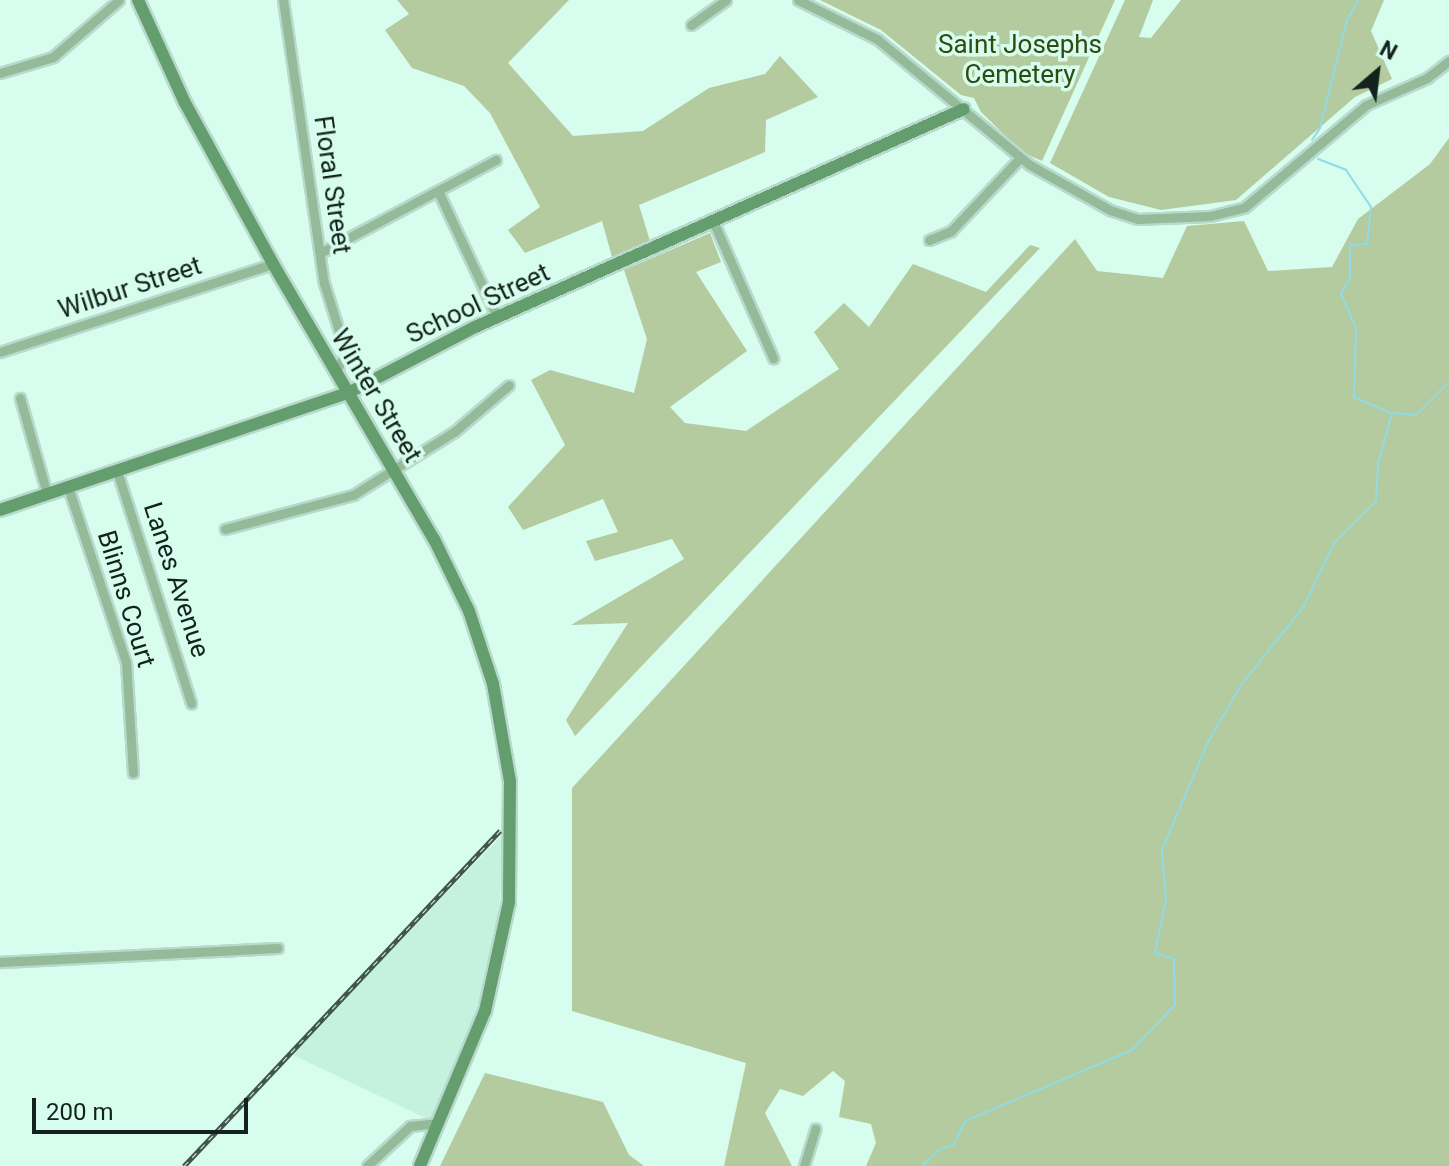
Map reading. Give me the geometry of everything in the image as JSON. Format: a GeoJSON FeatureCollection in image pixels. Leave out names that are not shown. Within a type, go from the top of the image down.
{"type":"FeatureCollection","features":[{"type":"Feature","properties":{"kind":"street"},"geometry":{"type":"LineString","coordinates":[[0,73],[53,57],[119,0]]}},
{"type":"Feature","properties":{"kind":"street","name":"Winter Street"},"geometry":{"type":"LineString","coordinates":[[138,0],[185,103],[273,264],[445,559],[483,647],[506,752],[512,836],[509,902],[494,980],[420,1166]]}},
{"type":"Feature","properties":{"kind":"street","name":"Floral Street"},"geometry":{"type":"LineString","coordinates":[[283,0],[320,253],[346,353],[336,370]]}},
{"type":"Feature","properties":{"kind":"street"},"geometry":{"type":"LineString","coordinates":[[691,25],[726,0]]}},
{"type":"Feature","properties":{"kind":"street"},"geometry":{"type":"LineString","coordinates":[[798,0],[871,34],[1020,158],[1127,217],[1229,213],[1262,196],[1366,105],[1427,78],[1449,61]]}},
{"type":"Feature","properties":{"kind":"street","name":"School Street"},"geometry":{"type":"LineString","coordinates":[[0,510],[350,392],[497,317],[964,109]]}},
{"type":"Feature","properties":{"kind":"street"},"geometry":{"type":"LineString","coordinates":[[929,240],[951,231],[1020,158]]}},
{"type":"Feature","properties":{"kind":"street"},"geometry":{"type":"LineString","coordinates":[[320,253],[496,160]]}},
{"type":"Feature","properties":{"kind":"street"},"geometry":{"type":"LineString","coordinates":[[438,191],[497,317]]}},
{"type":"Feature","properties":{"kind":"street"},"geometry":{"type":"LineString","coordinates":[[713,221],[773,358]]}},
{"type":"Feature","properties":{"kind":"street","name":"Wilbur Street"},"geometry":{"type":"LineString","coordinates":[[0,352],[273,264]]}},
{"type":"Feature","properties":{"kind":"street"},"geometry":{"type":"LineString","coordinates":[[225,529],[343,499],[454,432],[509,385]]}},
{"type":"Feature","properties":{"kind":"street"},"geometry":{"type":"LineString","coordinates":[[20,398],[47,494]]}},
{"type":"Feature","properties":{"kind":"street","name":"Lanes Avenue"},"geometry":{"type":"LineString","coordinates":[[117,471],[191,703]]}},
{"type":"Feature","properties":{"kind":"street","name":"Blinns Court"},"geometry":{"type":"LineString","coordinates":[[68,487],[126,662],[133,773]]}},
{"type":"Feature","properties":{"kind":"street"},"geometry":{"type":"LineString","coordinates":[[0,962],[278,948]]}},
{"type":"Feature","properties":{"kind":"street"},"geometry":{"type":"LineString","coordinates":[[367,1166],[410,1126],[439,1123]]}},
{"type":"Feature","properties":{"kind":"street"},"geometry":{"type":"LineString","coordinates":[[804,1166],[815,1129]]}},
{"type":"Feature","properties":{"kind":"shaded area"},"geometry":{"type":"Polygon","coordinates":[[[508,829],[494,947],[465,1048],[432,1121],[291,1054],[508,829]]]}},
{"type":"Feature","properties":{"kind":"green space"},"geometry":{"type":"Polygon","coordinates":[[[397,0],[569,0],[508,63],[573,136],[643,131],[709,88],[765,74],[780,56],[818,97],[766,120],[765,152],[639,205],[650,241],[612,257],[602,221],[525,253],[508,230],[540,207],[490,113],[464,86],[412,68],[385,30],[409,14],[397,0]]]}},
{"type":"Feature","properties":{"kind":"green space","name":"Saint Josephs Cemetery"},"geometry":{"type":"Polygon","coordinates":[[[820,0],[1115,0],[1042,161],[1022,152],[981,112],[974,98],[961,95],[881,30],[820,0]]]}},
{"type":"Feature","properties":{"kind":"green space"},"geometry":{"type":"Polygon","coordinates":[[[1125,0],[1153,0],[1139,37],[1151,38],[1181,0],[1384,0],[1371,31],[1392,79],[1355,97],[1236,200],[1161,210],[1109,197],[1050,163],[1125,0]]]}},
{"type":"Feature","properties":{"kind":"green space"},"geometry":{"type":"Polygon","coordinates":[[[1449,138],[1449,1166],[866,1166],[876,1143],[871,1124],[839,1117],[845,1081],[833,1071],[803,1096],[780,1089],[765,1113],[792,1166],[724,1166],[746,1063],[572,1011],[572,788],[1075,239],[1097,271],[1163,278],[1187,226],[1244,221],[1268,271],[1332,267],[1358,219],[1430,164],[1449,138]]]}},
{"type":"Feature","properties":{"kind":"green space"},"geometry":{"type":"Polygon","coordinates":[[[710,233],[721,262],[696,272],[747,351],[670,407],[685,423],[746,431],[839,369],[814,332],[844,303],[869,327],[913,264],[986,292],[1030,245],[1040,248],[575,736],[566,720],[628,623],[571,625],[684,559],[672,539],[595,561],[586,541],[618,532],[603,499],[523,530],[508,507],[565,445],[531,380],[550,370],[634,393],[647,339],[624,270],[710,233]]]}},
{"type":"Feature","properties":{"kind":"green space"},"geometry":{"type":"Polygon","coordinates":[[[485,1073],[603,1102],[629,1155],[644,1166],[440,1166],[485,1073]]]}},
{"type":"Feature","properties":{"kind":"waterway"},"geometry":{"type":"LineString","coordinates":[[1312,140],[1320,128],[1347,20],[1358,0]]}},
{"type":"Feature","properties":{"kind":"waterway"},"geometry":{"type":"LineString","coordinates":[[1318,159],[1346,170],[1371,207],[1367,244],[1350,245],[1350,277],[1341,294],[1356,328],[1354,397],[1391,413]]}},
{"type":"Feature","properties":{"kind":"waterway"},"geometry":{"type":"LineString","coordinates":[[922,1166],[940,1149],[953,1145],[965,1121],[1132,1050],[1175,1005],[1174,959],[1155,953],[1166,900],[1162,850],[1209,740],[1241,685],[1304,606],[1334,543],[1376,501],[1378,464],[1392,413],[1416,415],[1449,382]]}},
{"type":"Feature","properties":{"kind":"railway"},"geometry":{"type":"LineString","coordinates":[[184,1166],[500,831]]}}]}
